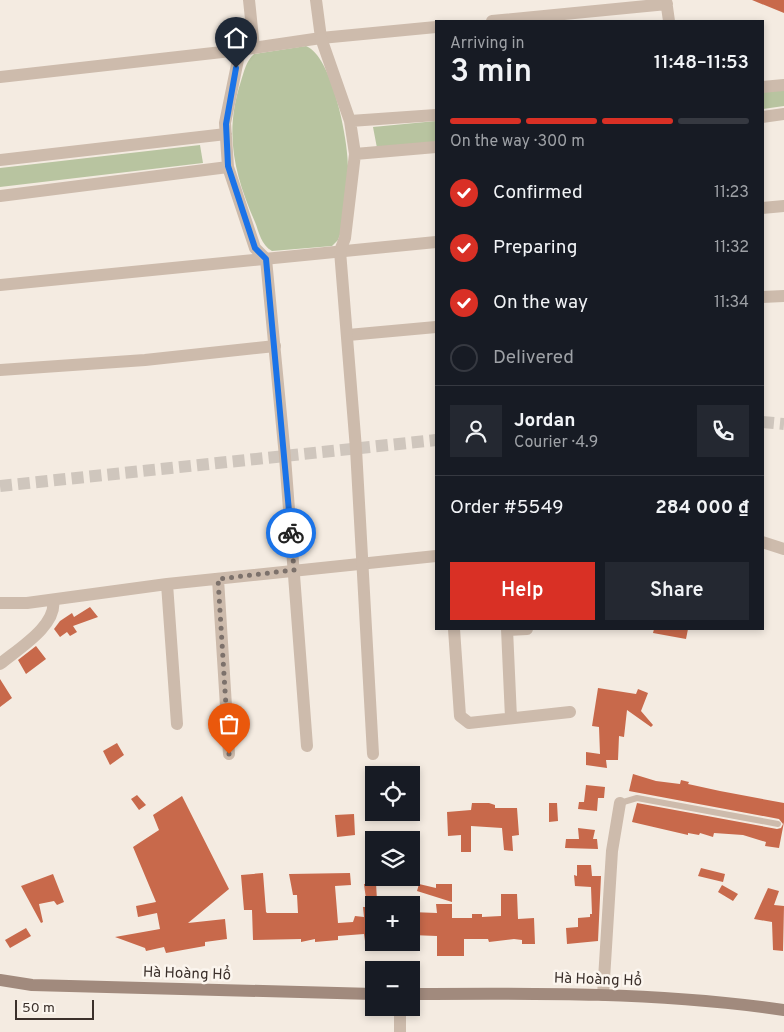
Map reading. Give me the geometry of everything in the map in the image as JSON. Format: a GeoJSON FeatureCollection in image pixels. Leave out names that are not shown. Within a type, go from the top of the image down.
{"type":"FeatureCollection","features":[{"type":"Feature","properties":{"kind":"main road","name":"Hà Hoàng Hổ"},"geometry":{"type":"LineString","coordinates":[[0,980],[32,985],[365,994]]}},
{"type":"Feature","properties":{"kind":"main road","name":"Hà Hoàng Hổ"},"geometry":{"type":"LineString","coordinates":[[420,994],[603,995],[734,1003],[784,1010]]}},
{"type":"Feature","properties":{"kind":"street"},"geometry":{"type":"LineString","coordinates":[[248,0],[254,48]]}},
{"type":"Feature","properties":{"kind":"street"},"geometry":{"type":"LineString","coordinates":[[316,0],[321,38],[350,122],[355,154],[345,238],[340,251],[348,335],[373,754]]}},
{"type":"Feature","properties":{"kind":"street"},"geometry":{"type":"LineString","coordinates":[[501,20],[667,2],[669,20]]}},
{"type":"Feature","properties":{"kind":"street"},"geometry":{"type":"LineString","coordinates":[[0,77],[240,50],[321,38],[435,27]]}},
{"type":"Feature","properties":{"kind":"street"},"geometry":{"type":"LineString","coordinates":[[240,50],[226,124],[228,166],[255,248],[266,259],[308,746]]}},
{"type":"Feature","properties":{"kind":"street"},"geometry":{"type":"LineString","coordinates":[[764,87],[784,85]]}},
{"type":"Feature","properties":{"kind":"street"},"geometry":{"type":"LineString","coordinates":[[764,116],[784,114]]}},
{"type":"Feature","properties":{"kind":"street"},"geometry":{"type":"LineString","coordinates":[[350,122],[435,115]]}},
{"type":"Feature","properties":{"kind":"street"},"geometry":{"type":"LineString","coordinates":[[0,160],[226,134]]}},
{"type":"Feature","properties":{"kind":"street"},"geometry":{"type":"LineString","coordinates":[[355,154],[435,147]]}},
{"type":"Feature","properties":{"kind":"street"},"geometry":{"type":"LineString","coordinates":[[0,196],[228,166]]}},
{"type":"Feature","properties":{"kind":"street"},"geometry":{"type":"LineString","coordinates":[[764,208],[784,206]]}},
{"type":"Feature","properties":{"kind":"street"},"geometry":{"type":"LineString","coordinates":[[0,285],[62,277],[435,242]]}},
{"type":"Feature","properties":{"kind":"street"},"geometry":{"type":"LineString","coordinates":[[764,297],[784,296]]}},
{"type":"Feature","properties":{"kind":"street"},"geometry":{"type":"LineString","coordinates":[[348,335],[435,327]]}},
{"type":"Feature","properties":{"kind":"street"},"geometry":{"type":"LineString","coordinates":[[0,370],[145,360],[275,346]]}},
{"type":"Feature","properties":{"kind":"street"},"geometry":{"type":"LineString","coordinates":[[764,543],[784,549]]}},
{"type":"Feature","properties":{"kind":"street"},"geometry":{"type":"LineString","coordinates":[[0,603],[5,605],[53,600],[167,584],[435,556]]}},
{"type":"Feature","properties":{"kind":"street"},"geometry":{"type":"LineString","coordinates":[[218,579],[229,754]]}},
{"type":"Feature","properties":{"kind":"street"},"geometry":{"type":"LineString","coordinates":[[167,584],[176,724]]}},
{"type":"Feature","properties":{"kind":"street"},"geometry":{"type":"LineString","coordinates":[[0,664],[48,622],[53,613],[53,600]]}},
{"type":"Feature","properties":{"kind":"street"},"geometry":{"type":"LineString","coordinates":[[454,630],[460,716],[469,723],[570,712]]}},
{"type":"Feature","properties":{"kind":"street"},"geometry":{"type":"LineString","coordinates":[[507,630],[511,718]]}},
{"type":"Feature","properties":{"kind":"street"},"geometry":{"type":"LineString","coordinates":[[603,995],[612,851],[620,803]]}},
{"type":"Feature","properties":{"kind":"street"},"geometry":{"type":"LineString","coordinates":[[400,1016],[400,1032]]}},
{"type":"Feature","properties":{"kind":"lane"},"geometry":{"type":"LineString","coordinates":[[620,803],[637,798],[778,824]]}},
{"type":"Feature","properties":{"kind":"green space"},"geometry":{"type":"Polygon","coordinates":[[[306,46],[315,53],[324,65],[331,81],[342,119],[348,174],[341,232],[338,240],[332,246],[272,251],[261,238],[237,170],[232,136],[233,118],[241,81],[249,60],[254,54],[306,46]]]}},
{"type":"Feature","properties":{"kind":"green space"},"geometry":{"type":"Polygon","coordinates":[[[784,89],[784,106],[764,109],[764,92],[784,89]]]}},
{"type":"Feature","properties":{"kind":"green space"},"geometry":{"type":"Polygon","coordinates":[[[435,121],[435,142],[377,148],[373,127],[435,121]]]}},
{"type":"Feature","properties":{"kind":"green space"},"geometry":{"type":"Polygon","coordinates":[[[200,145],[203,163],[0,187],[0,168],[200,145]]]}},
{"type":"Feature","properties":{"kind":"building"},"geometry":{"type":"Polygon","coordinates":[[[752,0],[784,0],[784,13],[752,0]]]}},
{"type":"Feature","properties":{"kind":"building"},"geometry":{"type":"Polygon","coordinates":[[[90,607],[98,617],[73,626],[77,632],[70,636],[67,632],[60,637],[54,629],[60,621],[72,613],[74,617],[90,607]]]}},
{"type":"Feature","properties":{"kind":"building"},"geometry":{"type":"Polygon","coordinates":[[[654,630],[688,630],[686,639],[653,633],[654,630]]]}},
{"type":"Feature","properties":{"kind":"building"},"geometry":{"type":"Polygon","coordinates":[[[36,646],[46,659],[26,674],[18,660],[36,646]]]}},
{"type":"Feature","properties":{"kind":"building"},"geometry":{"type":"Polygon","coordinates":[[[0,679],[12,698],[0,707],[0,679]]]}},
{"type":"Feature","properties":{"kind":"building"},"geometry":{"type":"Polygon","coordinates":[[[598,688],[636,694],[638,689],[648,693],[641,711],[653,725],[651,727],[627,710],[624,737],[619,736],[618,760],[606,760],[607,768],[586,765],[586,752],[600,754],[599,727],[592,726],[598,688]]]}},
{"type":"Feature","properties":{"kind":"building"},"geometry":{"type":"Polygon","coordinates":[[[117,743],[124,755],[110,765],[103,751],[117,743]]]}},
{"type":"Feature","properties":{"kind":"building"},"geometry":{"type":"Polygon","coordinates":[[[633,774],[656,781],[680,784],[681,780],[689,782],[688,784],[784,803],[784,822],[779,848],[765,846],[766,842],[743,835],[714,833],[713,837],[700,833],[699,835],[688,833],[688,835],[632,822],[637,803],[777,829],[781,828],[783,824],[779,819],[629,791],[633,774]]]}},
{"type":"Feature","properties":{"kind":"building"},"geometry":{"type":"Polygon","coordinates":[[[586,785],[605,787],[604,798],[598,798],[597,811],[578,809],[579,802],[584,802],[586,785]]]}},
{"type":"Feature","properties":{"kind":"building"},"geometry":{"type":"Polygon","coordinates":[[[137,795],[146,805],[139,810],[131,799],[137,795]]]}},
{"type":"Feature","properties":{"kind":"building"},"geometry":{"type":"Polygon","coordinates":[[[182,796],[229,889],[188,923],[225,919],[227,939],[205,942],[205,946],[166,953],[164,947],[146,951],[145,948],[115,937],[160,929],[157,913],[138,917],[136,906],[156,902],[133,847],[159,830],[153,815],[182,796]]]}},
{"type":"Feature","properties":{"kind":"building"},"geometry":{"type":"Polygon","coordinates":[[[472,803],[489,803],[495,805],[495,808],[517,808],[519,835],[512,836],[513,851],[504,850],[502,828],[471,826],[471,852],[461,852],[461,835],[448,836],[447,812],[471,810],[472,803]]]}},
{"type":"Feature","properties":{"kind":"building"},"geometry":{"type":"Polygon","coordinates":[[[549,803],[557,803],[558,821],[549,822],[549,803]]]}},
{"type":"Feature","properties":{"kind":"building"},"geometry":{"type":"Polygon","coordinates":[[[354,814],[355,835],[337,837],[335,815],[354,814]]]}},
{"type":"Feature","properties":{"kind":"building"},"geometry":{"type":"Polygon","coordinates":[[[578,828],[595,830],[593,839],[597,839],[598,849],[565,848],[566,839],[579,839],[578,828]]]}},
{"type":"Feature","properties":{"kind":"building"},"geometry":{"type":"Polygon","coordinates":[[[577,865],[591,865],[592,876],[601,876],[598,941],[567,944],[566,928],[578,927],[578,918],[590,917],[590,914],[592,914],[591,887],[575,886],[574,875],[577,876],[577,865]]]}},
{"type":"Feature","properties":{"kind":"building"},"geometry":{"type":"Polygon","coordinates":[[[701,868],[725,874],[723,882],[698,876],[701,868]]]}},
{"type":"Feature","properties":{"kind":"building"},"geometry":{"type":"Polygon","coordinates":[[[263,873],[267,913],[298,913],[297,895],[293,895],[289,874],[350,873],[351,885],[335,886],[338,923],[353,922],[355,916],[364,917],[363,907],[365,907],[365,941],[364,934],[338,936],[338,940],[315,942],[315,939],[301,942],[301,939],[253,940],[252,910],[244,910],[241,875],[263,873]]]}},
{"type":"Feature","properties":{"kind":"building"},"geometry":{"type":"Polygon","coordinates":[[[53,874],[64,902],[57,905],[54,901],[39,904],[43,922],[41,923],[21,886],[53,874]]]}},
{"type":"Feature","properties":{"kind":"building"},"geometry":{"type":"Polygon","coordinates":[[[364,884],[365,886],[376,886],[377,896],[366,896],[364,884]]]}},
{"type":"Feature","properties":{"kind":"building"},"geometry":{"type":"Polygon","coordinates":[[[420,884],[436,888],[436,884],[452,884],[452,902],[417,891],[420,884]]]}},
{"type":"Feature","properties":{"kind":"building"},"geometry":{"type":"Polygon","coordinates":[[[722,885],[738,894],[733,901],[718,892],[722,885]]]}},
{"type":"Feature","properties":{"kind":"building"},"geometry":{"type":"Polygon","coordinates":[[[768,888],[779,891],[774,905],[784,906],[783,951],[773,950],[772,922],[754,919],[768,888]]]}},
{"type":"Feature","properties":{"kind":"building"},"geometry":{"type":"Polygon","coordinates":[[[501,894],[517,894],[518,919],[534,918],[535,944],[522,944],[522,940],[514,939],[489,942],[488,939],[464,939],[464,956],[437,956],[437,936],[420,935],[420,912],[437,913],[436,904],[452,904],[452,918],[472,918],[472,914],[482,914],[482,917],[501,916],[501,894]]]}},
{"type":"Feature","properties":{"kind":"building"},"geometry":{"type":"Polygon","coordinates":[[[26,928],[31,936],[10,948],[5,940],[26,928]]]}},
{"type":"Feature","properties":{"kind":"tunnel"},"geometry":{"type":"LineString","coordinates":[[764,422],[784,424]]}},
{"type":"Feature","properties":{"kind":"tunnel"},"geometry":{"type":"LineString","coordinates":[[0,486],[435,440]]}},
{"type":"Feature","properties":{"kind":"way so far"},"geometry":{"type":"LineString","coordinates":[[229,754],[218,579],[294,570],[291,533]]}},
{"type":"Feature","properties":{"kind":"route"},"geometry":{"type":"LineString","coordinates":[[236,68],[226,124],[228,166],[255,248],[266,259],[291,533]]}}]}
